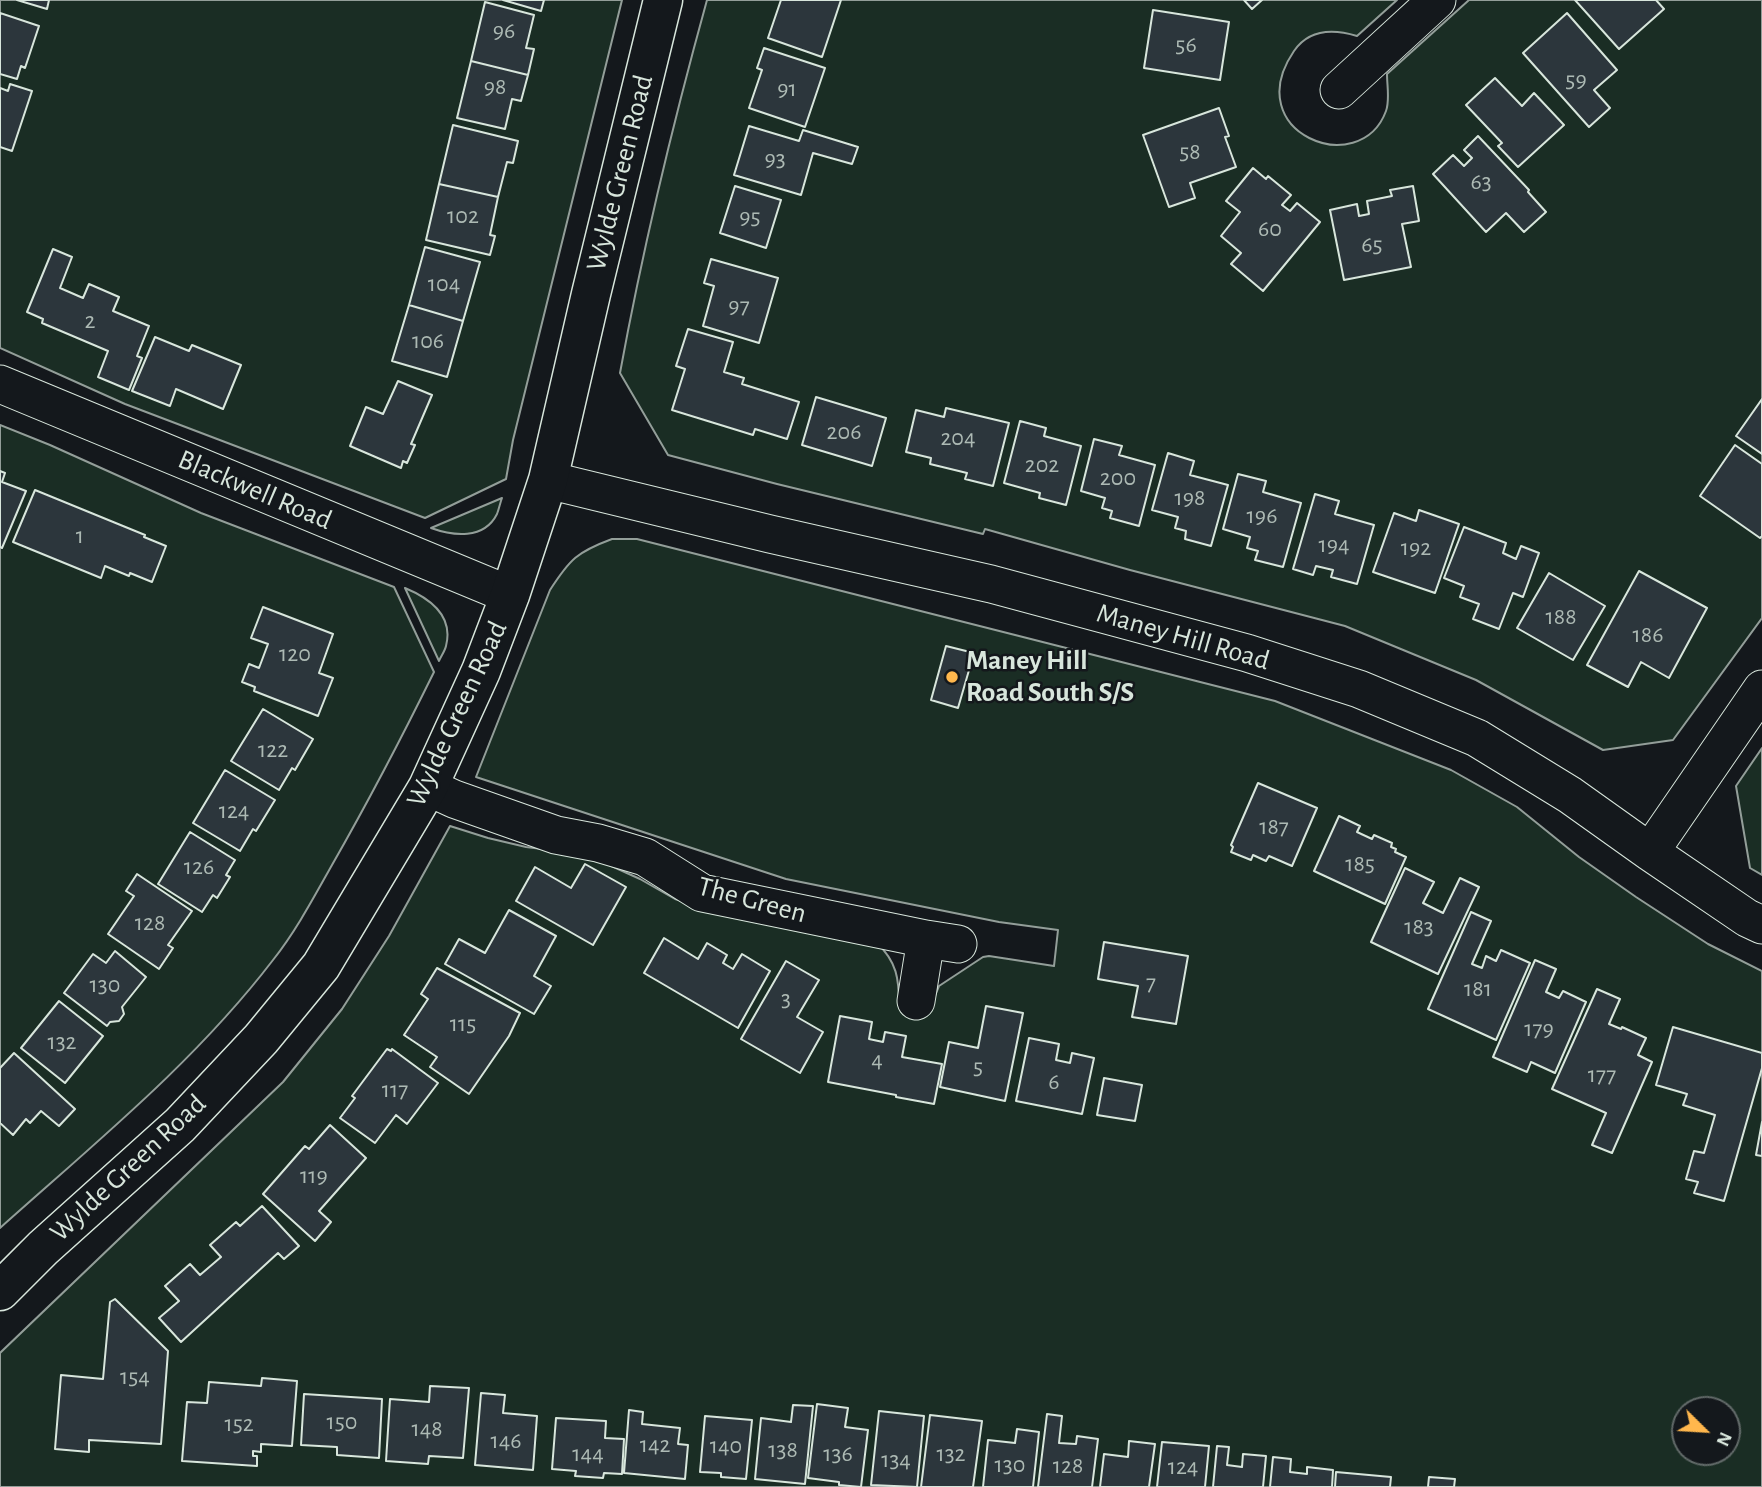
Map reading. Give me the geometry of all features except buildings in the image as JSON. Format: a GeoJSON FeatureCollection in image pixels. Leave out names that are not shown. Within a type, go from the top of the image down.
{"type":"FeatureCollection","features":[{"type":"Feature","properties":{"kind":"street","name":"Wylde Green Road"},"geometry":{"type":"LineString","coordinates":[[0,1291],[43,1248],[180,1125],[261,1039],[321,966],[428,787],[481,671],[548,481],[663,0]]}},
{"type":"Feature","properties":{"kind":"street"},"geometry":{"type":"LineString","coordinates":[[1339,90],[1437,0]]}},
{"type":"Feature","properties":{"kind":"street","name":"Blackwell Road"},"geometry":{"type":"LineString","coordinates":[[0,384],[510,595]]}},
{"type":"Feature","properties":{"kind":"street","name":"Maney Hill Road"},"geometry":{"type":"LineString","coordinates":[[548,481],[991,584],[1247,653],[1359,689],[1477,738],[1570,794],[1650,852],[1747,918],[1762,925]]}},
{"type":"Feature","properties":{"kind":"street"},"geometry":{"type":"LineString","coordinates":[[1650,852],[1762,689]]}},
{"type":"Feature","properties":{"kind":"street","name":"The Green"},"geometry":{"type":"LineString","coordinates":[[428,787],[454,799],[556,835],[598,843],[645,858],[702,893],[942,942],[916,1001]]}},
{"type":"Feature","properties":{"kind":"green space"},"geometry":{"type":"Polygon","coordinates":[[[0,0],[622,0],[513,440],[506,479],[425,518],[125,404],[0,348],[0,0]]]}},
{"type":"Feature","properties":{"kind":"green space"},"geometry":{"type":"Polygon","coordinates":[[[707,0],[1397,0],[1357,36],[1340,32],[1322,33],[1307,38],[1294,51],[1281,80],[1281,105],[1292,124],[1309,138],[1331,144],[1353,143],[1372,132],[1386,111],[1387,74],[1469,0],[1762,0],[1762,618],[1673,740],[1603,750],[1476,680],[1345,626],[985,529],[983,534],[668,455],[620,373],[659,185],[707,0]]]}},
{"type":"Feature","properties":{"kind":"green space"},"geometry":{"type":"Polygon","coordinates":[[[0,425],[201,513],[394,587],[434,672],[345,841],[304,914],[273,960],[211,1033],[177,1067],[108,1133],[0,1228],[0,425]]]}},
{"type":"Feature","properties":{"kind":"green space"},"geometry":{"type":"Polygon","coordinates":[[[502,498],[497,514],[491,522],[476,532],[458,534],[431,528],[502,498]]]}},
{"type":"Feature","properties":{"kind":"green space"},"geometry":{"type":"Polygon","coordinates":[[[612,539],[637,539],[1275,701],[1451,770],[1517,807],[1579,857],[1708,944],[1762,971],[1762,1487],[0,1487],[0,1353],[283,1082],[342,1009],[389,936],[450,826],[526,847],[574,853],[640,879],[675,899],[730,916],[877,943],[896,971],[899,1005],[929,1010],[939,986],[983,957],[1054,966],[1058,930],[999,922],[786,879],[476,777],[550,590],[563,571],[582,553],[612,539]]]}},
{"type":"Feature","properties":{"kind":"green space"},"geometry":{"type":"Polygon","coordinates":[[[405,588],[431,603],[443,617],[448,635],[439,661],[405,588]]]}},
{"type":"Feature","properties":{"kind":"green space"},"geometry":{"type":"Polygon","coordinates":[[[1762,748],[1762,875],[1750,868],[1736,786],[1762,748]]]}},
{"type":"Feature","properties":{"kind":"place","name":"Maney Hill Road South S/S"},"geometry":{"type":"Point","coordinates":[952,677]}}]}
